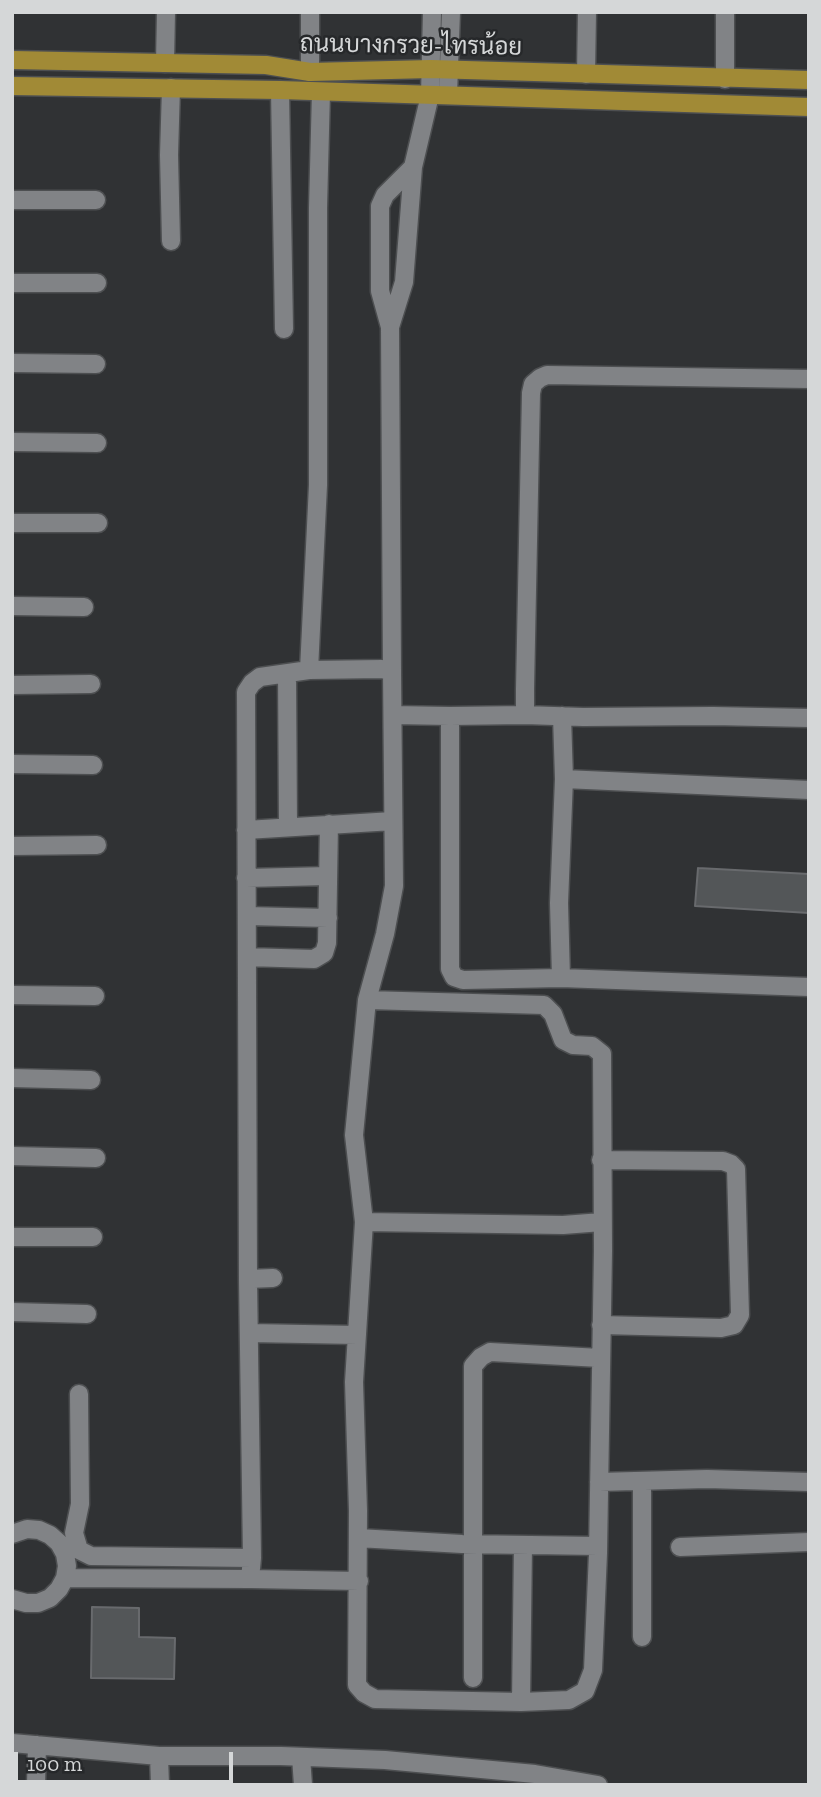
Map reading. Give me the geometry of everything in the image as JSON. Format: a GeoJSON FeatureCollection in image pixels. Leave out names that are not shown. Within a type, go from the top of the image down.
{"type":"FeatureCollection","features":[{"type":"Feature","properties":{"kind":"main road","name":"ถนนบางกรวย-ไทรน้อย"},"geometry":{"type":"LineString","coordinates":[[12,60],[266,65],[310,72],[431,69],[809,80]]}},
{"type":"Feature","properties":{"kind":"main road","name":"ถนนบางกรวย-ไทรน้อย"},"geometry":{"type":"LineString","coordinates":[[12,86],[280,90],[809,107]]}},
{"type":"Feature","properties":{"kind":"street"},"geometry":{"type":"LineString","coordinates":[[165,63],[166,12]]}},
{"type":"Feature","properties":{"kind":"street"},"geometry":{"type":"LineString","coordinates":[[310,12],[310,72]]}},
{"type":"Feature","properties":{"kind":"street"},"geometry":{"type":"LineString","coordinates":[[432,12],[431,69],[439,95]]}},
{"type":"Feature","properties":{"kind":"street"},"geometry":{"type":"LineString","coordinates":[[390,327],[404,282],[413,167],[450,70],[451,12]]}},
{"type":"Feature","properties":{"kind":"street"},"geometry":{"type":"LineString","coordinates":[[586,74],[587,12]]}},
{"type":"Feature","properties":{"kind":"street"},"geometry":{"type":"LineString","coordinates":[[725,12],[725,79]]}},
{"type":"Feature","properties":{"kind":"street"},"geometry":{"type":"LineString","coordinates":[[171,88],[171,241]]}},
{"type":"Feature","properties":{"kind":"street"},"geometry":{"type":"LineString","coordinates":[[280,90],[284,329]]}},
{"type":"Feature","properties":{"kind":"street"},"geometry":{"type":"LineString","coordinates":[[309,670],[318,485],[318,208],[321,92]]}},
{"type":"Feature","properties":{"kind":"street"},"geometry":{"type":"LineString","coordinates":[[367,1000],[544,1004],[553,1014],[563,1040],[573,1045],[592,1046],[602,1054],[599,1482],[593,1670],[585,1691],[569,1700],[521,1702],[375,1699],[357,1685],[359,1581],[354,1382],[364,1222],[354,1135],[367,1000],[385,934],[394,886],[390,327],[380,291],[380,206],[385,195],[413,167]]}},
{"type":"Feature","properties":{"kind":"street"},"geometry":{"type":"LineString","coordinates":[[12,200],[96,200]]}},
{"type":"Feature","properties":{"kind":"street"},"geometry":{"type":"LineString","coordinates":[[12,283],[97,283]]}},
{"type":"Feature","properties":{"kind":"street"},"geometry":{"type":"LineString","coordinates":[[12,363],[96,364]]}},
{"type":"Feature","properties":{"kind":"street"},"geometry":{"type":"LineString","coordinates":[[525,715],[533,384],[547,375],[809,379]]}},
{"type":"Feature","properties":{"kind":"street"},"geometry":{"type":"LineString","coordinates":[[12,442],[97,443]]}},
{"type":"Feature","properties":{"kind":"street"},"geometry":{"type":"LineString","coordinates":[[12,523],[97,523]]}},
{"type":"Feature","properties":{"kind":"street"},"geometry":{"type":"LineString","coordinates":[[12,606],[84,607]]}},
{"type":"Feature","properties":{"kind":"street"},"geometry":{"type":"LineString","coordinates":[[250,1579],[253,1558],[248,1279],[246,692],[252,682],[260,677],[286,673],[382,669],[393,672]]}},
{"type":"Feature","properties":{"kind":"street"},"geometry":{"type":"LineString","coordinates":[[286,673],[288,827]]}},
{"type":"Feature","properties":{"kind":"street"},"geometry":{"type":"LineString","coordinates":[[12,685],[91,684]]}},
{"type":"Feature","properties":{"kind":"street"},"geometry":{"type":"LineString","coordinates":[[393,715],[809,718]]}},
{"type":"Feature","properties":{"kind":"street"},"geometry":{"type":"LineString","coordinates":[[450,716],[450,969],[454,977],[809,986]]}},
{"type":"Feature","properties":{"kind":"street"},"geometry":{"type":"LineString","coordinates":[[561,978],[559,903],[564,779],[562,716]]}},
{"type":"Feature","properties":{"kind":"street"},"geometry":{"type":"LineString","coordinates":[[12,764],[93,765]]}},
{"type":"Feature","properties":{"kind":"street"},"geometry":{"type":"LineString","coordinates":[[564,779],[809,790]]}},
{"type":"Feature","properties":{"kind":"street"},"geometry":{"type":"LineString","coordinates":[[246,830],[393,821]]}},
{"type":"Feature","properties":{"kind":"street"},"geometry":{"type":"LineString","coordinates":[[247,957],[314,959],[324,953],[328,918],[329,824]]}},
{"type":"Feature","properties":{"kind":"street"},"geometry":{"type":"LineString","coordinates":[[12,846],[97,845]]}},
{"type":"Feature","properties":{"kind":"street"},"geometry":{"type":"LineString","coordinates":[[246,878],[328,876]]}},
{"type":"Feature","properties":{"kind":"street"},"geometry":{"type":"LineString","coordinates":[[247,916],[328,918]]}},
{"type":"Feature","properties":{"kind":"street"},"geometry":{"type":"LineString","coordinates":[[12,995],[95,996]]}},
{"type":"Feature","properties":{"kind":"street"},"geometry":{"type":"LineString","coordinates":[[12,1078],[92,1080]]}},
{"type":"Feature","properties":{"kind":"street"},"geometry":{"type":"LineString","coordinates":[[12,1156],[96,1158]]}},
{"type":"Feature","properties":{"kind":"street"},"geometry":{"type":"LineString","coordinates":[[601,1160],[723,1161],[736,1169],[740,1315],[734,1325],[722,1328],[601,1325]]}},
{"type":"Feature","properties":{"kind":"street"},"geometry":{"type":"LineString","coordinates":[[364,1222],[563,1225],[602,1222]]}},
{"type":"Feature","properties":{"kind":"street"},"geometry":{"type":"LineString","coordinates":[[12,1237],[93,1237]]}},
{"type":"Feature","properties":{"kind":"street"},"geometry":{"type":"LineString","coordinates":[[248,1279],[273,1279]]}},
{"type":"Feature","properties":{"kind":"street"},"geometry":{"type":"LineString","coordinates":[[12,1312],[87,1314]]}},
{"type":"Feature","properties":{"kind":"street"},"geometry":{"type":"LineString","coordinates":[[250,1333],[357,1335]]}},
{"type":"Feature","properties":{"kind":"street"},"geometry":{"type":"LineString","coordinates":[[473,1678],[473,1366],[490,1352],[600,1358]]}},
{"type":"Feature","properties":{"kind":"street"},"geometry":{"type":"LineString","coordinates":[[79,1394],[80,1504],[74,1533],[79,1550],[91,1556],[253,1558]]}},
{"type":"Feature","properties":{"kind":"street"},"geometry":{"type":"LineString","coordinates":[[599,1482],[707,1479],[809,1482]]}},
{"type":"Feature","properties":{"kind":"street"},"geometry":{"type":"LineString","coordinates":[[642,1481],[642,1637]]}},
{"type":"Feature","properties":{"kind":"street"},"geometry":{"type":"LineString","coordinates":[[12,1534],[27,1529],[50,1535],[59,1543],[67,1566],[65,1578],[50,1598],[26,1603],[12,1599]]}},
{"type":"Feature","properties":{"kind":"street"},"geometry":{"type":"LineString","coordinates":[[358,1538],[473,1544],[598,1546]]}},
{"type":"Feature","properties":{"kind":"street"},"geometry":{"type":"LineString","coordinates":[[680,1547],[809,1542]]}},
{"type":"Feature","properties":{"kind":"street"},"geometry":{"type":"LineString","coordinates":[[521,1702],[523,1545]]}},
{"type":"Feature","properties":{"kind":"street"},"geometry":{"type":"LineString","coordinates":[[65,1578],[359,1581]]}},
{"type":"Feature","properties":{"kind":"street"},"geometry":{"type":"LineString","coordinates":[[12,1743],[159,1756],[385,1760],[598,1785]]}},
{"type":"Feature","properties":{"kind":"street"},"geometry":{"type":"LineString","coordinates":[[36,1785],[37,1745]]}},
{"type":"Feature","properties":{"kind":"street"},"geometry":{"type":"LineString","coordinates":[[159,1756],[160,1785]]}},
{"type":"Feature","properties":{"kind":"street"},"geometry":{"type":"LineString","coordinates":[[301,1757],[303,1785]]}},
{"type":"Feature","properties":{"kind":"building"},"geometry":{"type":"Polygon","coordinates":[[[698,868],[809,874],[809,913],[695,906],[698,868]]]}},
{"type":"Feature","properties":{"kind":"building"},"geometry":{"type":"Polygon","coordinates":[[[92,1607],[139,1608],[139,1637],[175,1638],[174,1679],[91,1678],[92,1607]]]}}]}
